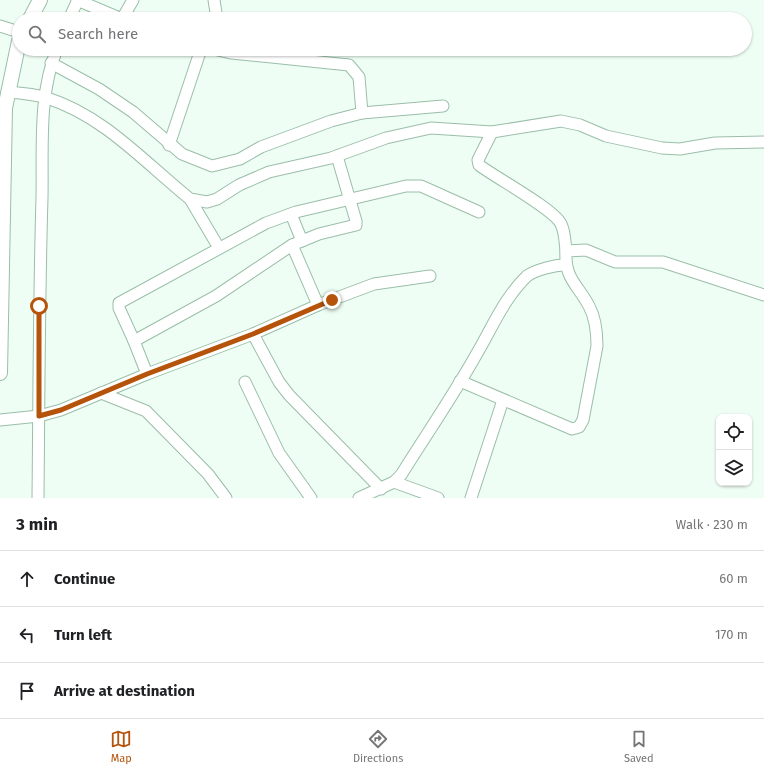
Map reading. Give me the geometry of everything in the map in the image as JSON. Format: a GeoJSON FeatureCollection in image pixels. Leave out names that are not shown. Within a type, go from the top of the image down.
{"type":"FeatureCollection","features":[{"type":"Feature","properties":{"kind":"street"},"geometry":{"type":"LineString","coordinates":[[34,12],[40,0]]}},
{"type":"Feature","properties":{"kind":"street"},"geometry":{"type":"LineString","coordinates":[[72,12],[78,0],[106,12]]}},
{"type":"Feature","properties":{"kind":"street"},"geometry":{"type":"LineString","coordinates":[[126,12],[133,0]]}},
{"type":"Feature","properties":{"kind":"street"},"geometry":{"type":"LineString","coordinates":[[214,0],[215,12]]}},
{"type":"Feature","properties":{"kind":"street"},"geometry":{"type":"LineString","coordinates":[[0,26],[12,30]]}},
{"type":"Feature","properties":{"kind":"street"},"geometry":{"type":"LineString","coordinates":[[0,373],[4,131],[7,92],[15,56]]}},
{"type":"Feature","properties":{"kind":"street"},"geometry":{"type":"LineString","coordinates":[[38,498],[39,292],[45,97],[54,56]]}},
{"type":"Feature","properties":{"kind":"street"},"geometry":{"type":"LineString","coordinates":[[169,145],[199,56]]}},
{"type":"Feature","properties":{"kind":"street"},"geometry":{"type":"LineString","coordinates":[[256,56],[349,65],[356,71],[359,77],[362,113]]}},
{"type":"Feature","properties":{"kind":"street"},"geometry":{"type":"LineString","coordinates":[[52,63],[99,89],[133,112],[169,145],[182,154],[205,165],[217,166],[240,159],[261,147],[331,121],[362,113],[443,106]]}},
{"type":"Feature","properties":{"kind":"street"},"geometry":{"type":"LineString","coordinates":[[7,92],[45,97],[69,106],[106,128],[190,198],[219,248]]}},
{"type":"Feature","properties":{"kind":"street"},"geometry":{"type":"LineString","coordinates":[[190,198],[207,202],[217,199],[239,185],[269,172],[305,165],[337,156],[386,138],[432,128],[492,132],[561,121],[580,124],[606,136],[662,148],[680,149],[715,143],[764,142]]}},
{"type":"Feature","properties":{"kind":"street"},"geometry":{"type":"LineString","coordinates":[[460,381],[572,429],[576,429],[581,423],[597,346],[597,336],[590,308],[565,265],[565,235],[560,222],[544,208],[478,163],[492,132]]}},
{"type":"Feature","properties":{"kind":"street"},"geometry":{"type":"LineString","coordinates":[[134,341],[216,296],[297,243],[319,234],[356,225],[337,156]]}},
{"type":"Feature","properties":{"kind":"street"},"geometry":{"type":"LineString","coordinates":[[147,374],[119,308],[120,302],[266,223],[291,214],[406,186],[421,186],[479,212]]}},
{"type":"Feature","properties":{"kind":"street"},"geometry":{"type":"LineString","coordinates":[[291,214],[297,243],[318,305]]}},
{"type":"Feature","properties":{"kind":"street"},"geometry":{"type":"LineString","coordinates":[[566,251],[586,250],[615,262],[663,262],[764,295]]}},
{"type":"Feature","properties":{"kind":"street"},"geometry":{"type":"LineString","coordinates":[[359,498],[394,482],[401,474],[460,381],[497,316],[515,289],[529,275],[548,267],[565,265]]}},
{"type":"Feature","properties":{"kind":"street"},"geometry":{"type":"LineString","coordinates":[[0,420],[39,416],[61,410],[147,374],[253,334],[318,305],[374,284],[430,276]]}},
{"type":"Feature","properties":{"kind":"street"},"geometry":{"type":"LineString","coordinates":[[253,334],[279,382],[381,489]]}},
{"type":"Feature","properties":{"kind":"street"},"geometry":{"type":"LineString","coordinates":[[245,382],[279,453],[311,498]]}},
{"type":"Feature","properties":{"kind":"street"},"geometry":{"type":"LineString","coordinates":[[101,393],[146,410],[208,474],[226,498]]}},
{"type":"Feature","properties":{"kind":"street"},"geometry":{"type":"LineString","coordinates":[[471,498],[503,400]]}},
{"type":"Feature","properties":{"kind":"street"},"geometry":{"type":"LineString","coordinates":[[394,482],[438,498]]}},
{"type":"Feature","properties":{"kind":"route"},"geometry":{"type":"LineString","coordinates":[[39,306],[39,416],[61,410],[147,374],[253,334],[332,300]]}}]}
